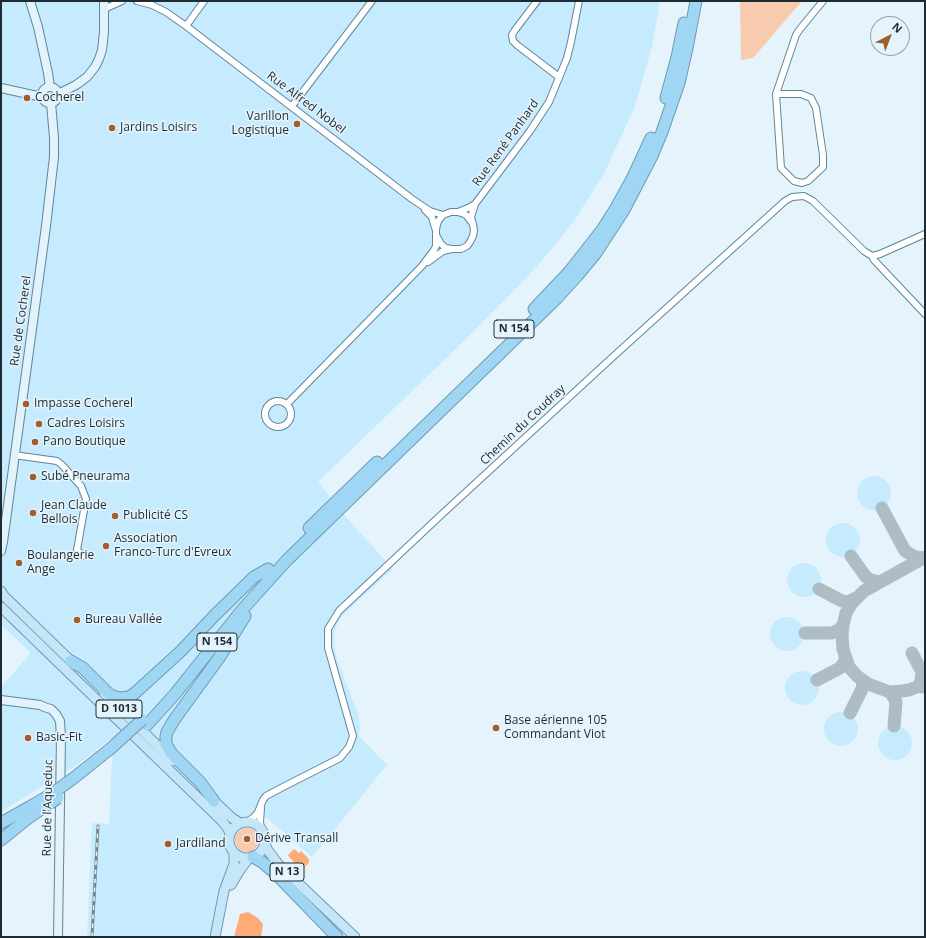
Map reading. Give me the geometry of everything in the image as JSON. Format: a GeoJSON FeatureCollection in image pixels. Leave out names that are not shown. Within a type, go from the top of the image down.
{"type":"FeatureCollection","features":[{"type":"Feature","properties":{"kind":"highway","name":"N 154"},"geometry":{"type":"LineString","coordinates":[[144,722],[234,608],[268,569],[544,300],[588,249],[602,230],[619,202],[654,131],[678,57],[688,1]]}},
{"type":"Feature","properties":{"kind":"highway","name":"N 154"},"geometry":{"type":"LineString","coordinates":[[1,840],[27,819],[53,793],[75,778],[144,722],[175,694],[242,610],[287,560],[557,298],[577,276],[596,253],[624,210],[652,156],[679,83],[688,48],[696,1]]}},
{"type":"Feature","properties":{"kind":"highway"},"geometry":{"type":"LineString","coordinates":[[214,801],[203,785],[168,749],[166,740],[167,732],[219,658],[244,618],[287,560]]}},
{"type":"Feature","properties":{"kind":"highway"},"geometry":{"type":"LineString","coordinates":[[71,661],[83,668],[109,694],[120,698],[129,697],[181,650],[254,577],[268,569]]}},
{"type":"Feature","properties":{"kind":"highway","name":"N 154"},"geometry":{"type":"LineString","coordinates":[[1,823],[37,808]]}},
{"type":"Feature","properties":{"kind":"highway"},"geometry":{"type":"LineString","coordinates":[[251,858],[262,862],[275,873],[336,937]]}},
{"type":"Feature","properties":{"kind":"main road","name":"D 1013"},"geometry":{"type":"LineString","coordinates":[[1,591],[4,596],[214,801],[232,818],[244,822]]}},
{"type":"Feature","properties":{"kind":"main road","name":"D 1013"},"geometry":{"type":"LineString","coordinates":[[1,607],[222,821],[230,834]]}},
{"type":"Feature","properties":{"kind":"main road"},"geometry":{"type":"LineString","coordinates":[[219,937],[231,886],[240,870],[251,858],[261,852],[265,843],[265,836],[261,829],[253,823],[244,822],[234,827],[230,834],[229,843],[231,849],[238,856],[251,858]]}},
{"type":"Feature","properties":{"kind":"main road","name":"N 13"},"geometry":{"type":"LineString","coordinates":[[265,843],[267,849],[279,865],[356,937]]}},
{"type":"Feature","properties":{"kind":"main road"},"geometry":{"type":"LineString","coordinates":[[215,937],[224,890],[234,864],[234,853]]}},
{"type":"Feature","properties":{"kind":"street"},"geometry":{"type":"LineString","coordinates":[[30,1],[38,27],[50,87]]}},
{"type":"Feature","properties":{"kind":"street"},"geometry":{"type":"LineString","coordinates":[[58,94],[76,85],[87,77],[95,67],[102,50],[104,5],[122,1]]}},
{"type":"Feature","properties":{"kind":"street","name":"Rue Alfred Nobel"},"geometry":{"type":"LineString","coordinates":[[136,1],[152,5],[166,12],[412,198],[430,211],[443,215]]}},
{"type":"Feature","properties":{"kind":"street"},"geometry":{"type":"LineString","coordinates":[[186,26],[204,1]]}},
{"type":"Feature","properties":{"kind":"street"},"geometry":{"type":"LineString","coordinates":[[292,106],[372,1]]}},
{"type":"Feature","properties":{"kind":"street"},"geometry":{"type":"LineString","coordinates":[[537,1],[515,30],[512,35],[513,41],[559,77]]}},
{"type":"Feature","properties":{"kind":"street","name":"Rue René Panhard"},"geometry":{"type":"LineString","coordinates":[[458,212],[475,204],[530,132],[548,102],[567,58],[579,1]]}},
{"type":"Feature","properties":{"kind":"street"},"geometry":{"type":"LineString","coordinates":[[776,94],[802,94],[811,98],[816,108],[823,155],[823,167],[808,181],[802,183],[794,181],[781,168],[776,94],[796,35],[823,1]]}},
{"type":"Feature","properties":{"kind":"street"},"geometry":{"type":"LineString","coordinates":[[1,88],[42,97],[45,101],[51,103],[56,101],[58,94],[56,90],[50,87],[45,88],[42,92],[42,97]]}},
{"type":"Feature","properties":{"kind":"street","name":"Rue de Cocherel"},"geometry":{"type":"LineString","coordinates":[[1,551],[46,226],[54,157],[51,103]]}},
{"type":"Feature","properties":{"kind":"street","name":"Chemin du Coudray"},"geometry":{"type":"LineString","coordinates":[[244,822],[254,817],[266,796],[340,758],[349,747],[354,736],[328,648],[328,629],[339,611],[493,467],[785,201],[792,197],[804,196],[813,201],[864,251],[872,256],[874,260],[925,314]]}},
{"type":"Feature","properties":{"kind":"street","name":"Rue Alfred Nobel"},"geometry":{"type":"LineString","coordinates":[[412,198],[432,217],[436,232]]}},
{"type":"Feature","properties":{"kind":"street","name":"Rue René Panhard"},"geometry":{"type":"LineString","coordinates":[[472,224],[475,204]]}},
{"type":"Feature","properties":{"kind":"street"},"geometry":{"type":"LineString","coordinates":[[287,404],[422,266],[436,246],[436,232],[437,224],[443,215],[451,212],[464,214],[472,224],[474,230],[470,242],[467,246],[461,249],[446,248],[441,244],[436,232]]}},
{"type":"Feature","properties":{"kind":"street"},"geometry":{"type":"LineString","coordinates":[[872,256],[880,254],[925,234]]}},
{"type":"Feature","properties":{"kind":"street"},"geometry":{"type":"LineString","coordinates":[[422,266],[443,251],[452,249]]}},
{"type":"Feature","properties":{"kind":"street"},"geometry":{"type":"LineString","coordinates":[[280,401],[287,404],[290,407],[292,416],[288,423],[280,427],[276,427],[269,423],[265,415],[270,404],[280,401]]}},
{"type":"Feature","properties":{"kind":"street"},"geometry":{"type":"LineString","coordinates":[[14,455],[57,461],[81,486],[86,499],[77,550],[83,556]]}},
{"type":"Feature","properties":{"kind":"street","name":"Rue de l'Aqueduc"},"geometry":{"type":"LineString","coordinates":[[1,700],[47,708],[56,714],[60,721],[58,937]]}},
{"type":"Feature","properties":{"kind":"street"},"geometry":{"type":"LineString","coordinates":[[261,829],[260,822],[262,805]]}},
{"type":"Feature","properties":{"kind":"shaded area"},"geometry":{"type":"Polygon","coordinates":[[[1,1],[660,1],[652,47],[635,106],[605,172],[574,221],[553,248],[528,276],[468,337],[318,482],[346,517],[393,569],[339,620],[335,630],[334,639],[337,659],[358,713],[360,727],[359,736],[387,765],[312,857],[266,817],[253,814],[238,818],[211,937],[87,937],[92,823],[109,824],[113,737],[77,765],[1,812],[1,687],[29,655],[29,651],[1,625],[1,1]]]}},
{"type":"Feature","properties":{"kind":"shaded area"},"geometry":{"type":"Polygon","coordinates":[[[740,1],[802,1],[753,58],[741,60],[740,1]]]}},
{"type":"Feature","properties":{"kind":"shaded area"},"geometry":{"type":"Polygon","coordinates":[[[871,476],[877,476],[881,477],[888,483],[891,493],[890,500],[884,507],[877,510],[871,510],[867,509],[860,503],[857,496],[857,490],[858,486],[864,479],[871,476]]]}},
{"type":"Feature","properties":{"kind":"shaded area"},"geometry":{"type":"Polygon","coordinates":[[[840,523],[846,523],[850,524],[857,530],[860,540],[859,547],[853,554],[846,557],[840,557],[836,556],[829,550],[826,543],[826,537],[827,533],[833,526],[840,523]]]}},
{"type":"Feature","properties":{"kind":"shaded area"},"geometry":{"type":"Polygon","coordinates":[[[801,563],[807,563],[811,564],[818,570],[821,580],[820,587],[814,594],[807,597],[801,597],[797,596],[790,590],[787,583],[787,577],[788,573],[794,566],[801,563]]]}},
{"type":"Feature","properties":{"kind":"shaded area"},"geometry":{"type":"Polygon","coordinates":[[[784,617],[790,617],[794,618],[801,624],[804,634],[803,641],[797,648],[790,651],[784,651],[780,650],[773,644],[770,637],[770,631],[771,627],[777,620],[784,617]]]}},
{"type":"Feature","properties":{"kind":"shaded area"},"geometry":{"type":"Polygon","coordinates":[[[799,671],[805,671],[809,672],[816,678],[819,688],[818,695],[812,702],[805,705],[799,705],[795,704],[788,698],[785,691],[785,685],[786,681],[792,674],[799,671]]]}},
{"type":"Feature","properties":{"kind":"shaded area"},"geometry":{"type":"Polygon","coordinates":[[[838,712],[844,712],[848,713],[855,719],[858,729],[857,736],[851,743],[844,746],[838,746],[834,745],[827,739],[824,732],[824,726],[825,722],[831,715],[838,712]]]}},
{"type":"Feature","properties":{"kind":"shaded area"},"geometry":{"type":"Polygon","coordinates":[[[892,726],[898,726],[902,727],[909,733],[912,743],[911,750],[905,757],[898,760],[892,760],[888,759],[881,753],[878,746],[878,740],[879,736],[885,729],[892,726]]]}},
{"type":"Feature","properties":{"kind":"shaded area"},"geometry":{"type":"Polygon","coordinates":[[[247,828],[252,829],[258,835],[258,845],[252,851],[247,852],[242,851],[236,845],[235,840],[236,835],[242,829],[247,828]]]}},
{"type":"Feature","properties":{"kind":"shaded area"},"geometry":{"type":"Polygon","coordinates":[[[294,849],[299,853],[301,851],[308,858],[308,864],[304,867],[300,868],[289,857],[288,855],[294,849]]]}},
{"type":"Feature","properties":{"kind":"shaded area"},"geometry":{"type":"Polygon","coordinates":[[[248,912],[258,918],[263,924],[261,937],[234,937],[240,914],[248,912]]]}},
{"type":"Feature","properties":{"kind":"taxiway"},"geometry":{"type":"LineString","coordinates":[[882,508],[905,551],[915,557],[922,558]]}},
{"type":"Feature","properties":{"kind":"taxiway"},"geometry":{"type":"LineString","coordinates":[[851,556],[866,577],[880,582]]}},
{"type":"Feature","properties":{"kind":"taxiway"},"geometry":{"type":"LineString","coordinates":[[925,557],[864,591],[852,603],[846,613],[842,634],[843,649],[849,667],[857,676],[868,684],[890,692],[909,690],[925,682]]}},
{"type":"Feature","properties":{"kind":"taxiway"},"geometry":{"type":"LineString","coordinates":[[819,589],[845,602],[856,598]]}},
{"type":"Feature","properties":{"kind":"taxiway"},"geometry":{"type":"LineString","coordinates":[[805,633],[832,633],[840,629],[843,625]]}},
{"type":"Feature","properties":{"kind":"taxiway"},"geometry":{"type":"LineString","coordinates":[[912,653],[922,672],[919,686],[922,687]]}},
{"type":"Feature","properties":{"kind":"taxiway"},"geometry":{"type":"LineString","coordinates":[[817,680],[840,668],[845,661],[845,657]]}},
{"type":"Feature","properties":{"kind":"taxiway"},"geometry":{"type":"LineString","coordinates":[[850,713],[862,689],[863,683],[861,679]]}},
{"type":"Feature","properties":{"kind":"taxiway"},"geometry":{"type":"LineString","coordinates":[[890,692],[896,702],[894,726]]}},
{"type":"Feature","properties":{"kind":"railway"},"geometry":{"type":"LineString","coordinates":[[92,937],[98,826]]}},
{"type":"Feature","properties":{"kind":"place","name":"Cocherel"},"geometry":{"type":"Point","coordinates":[27,98]}},
{"type":"Feature","properties":{"kind":"place","name":"Varillon Logistique"},"geometry":{"type":"Point","coordinates":[297,124]}},
{"type":"Feature","properties":{"kind":"place","name":"Jardins Loisirs"},"geometry":{"type":"Point","coordinates":[112,128]}},
{"type":"Feature","properties":{"kind":"place","name":"Impasse Cocherel"},"geometry":{"type":"Point","coordinates":[26,404]}},
{"type":"Feature","properties":{"kind":"place","name":"Cadres Loisirs"},"geometry":{"type":"Point","coordinates":[39,424]}},
{"type":"Feature","properties":{"kind":"place","name":"Pano Boutique"},"geometry":{"type":"Point","coordinates":[35,442]}},
{"type":"Feature","properties":{"kind":"place","name":"Subé Pneurama"},"geometry":{"type":"Point","coordinates":[33,477]}},
{"type":"Feature","properties":{"kind":"place","name":"Jean Claude Bellois"},"geometry":{"type":"Point","coordinates":[33,513]}},
{"type":"Feature","properties":{"kind":"place","name":"Publicité CS"},"geometry":{"type":"Point","coordinates":[115,516]}},
{"type":"Feature","properties":{"kind":"place","name":"Association Franco-Turc d'Evreux"},"geometry":{"type":"Point","coordinates":[106,546]}},
{"type":"Feature","properties":{"kind":"place","name":"Boulangerie Ange"},"geometry":{"type":"Point","coordinates":[19,563]}},
{"type":"Feature","properties":{"kind":"place","name":"Bureau Vallée"},"geometry":{"type":"Point","coordinates":[77,620]}},
{"type":"Feature","properties":{"kind":"place","name":"Base aérienne 105 Commandant Viot"},"geometry":{"type":"Point","coordinates":[496,728]}},
{"type":"Feature","properties":{"kind":"place","name":"Basic-Fit"},"geometry":{"type":"Point","coordinates":[28,738]}},
{"type":"Feature","properties":{"kind":"place","name":"Dérive Transall"},"geometry":{"type":"Point","coordinates":[247,839]}},
{"type":"Feature","properties":{"kind":"place","name":"Jardiland"},"geometry":{"type":"Point","coordinates":[168,844]}}]}
